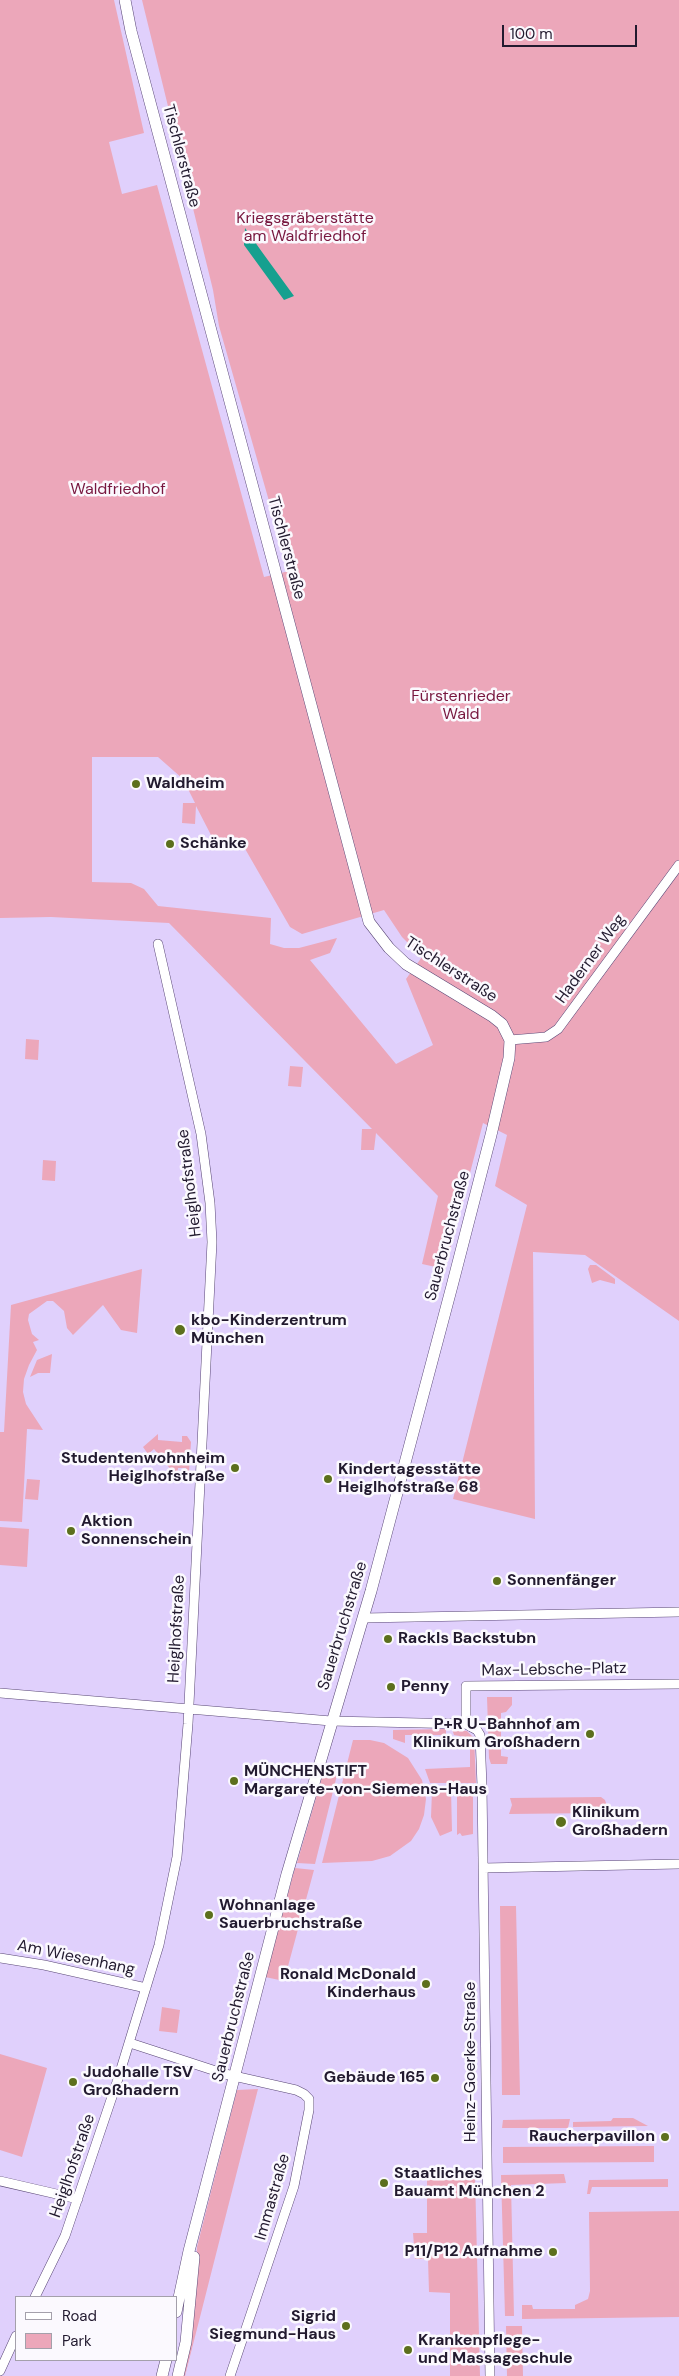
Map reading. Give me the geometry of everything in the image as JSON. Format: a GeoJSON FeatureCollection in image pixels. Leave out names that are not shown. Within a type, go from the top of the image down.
{"type":"FeatureCollection","features":[{"type":"Feature","properties":{"kind":"street","name":"Tischlerstraße"},"geometry":{"type":"LineString","coordinates":[[125,0],[131,31],[369,922],[389,948],[406,964],[492,1016],[502,1024],[510,1040]]}},
{"type":"Feature","properties":{"kind":"street","name":"Haderner Weg"},"geometry":{"type":"LineString","coordinates":[[510,1040],[546,1038],[558,1029],[679,865]]}},
{"type":"Feature","properties":{"kind":"street","name":"Heiglhofstraße"},"geometry":{"type":"LineString","coordinates":[[35,2296],[65,2236],[130,2042],[159,1945],[176,1868],[188,1709],[212,1242],[211,1209],[201,1134],[158,944]]}},
{"type":"Feature","properties":{"kind":"street","name":"Sauerbruchstraße"},"geometry":{"type":"LineString","coordinates":[[178,2376],[186,2342],[187,2284],[198,2220],[287,1874],[363,1618],[491,1135],[509,1058],[510,1040]]}},
{"type":"Feature","properties":{"kind":"street"},"geometry":{"type":"LineString","coordinates":[[363,1618],[679,1612]]}},
{"type":"Feature","properties":{"kind":"street","name":"Max-Lebsche-Platz"},"geometry":{"type":"LineString","coordinates":[[466,1724],[466,1686],[679,1684]]}},
{"type":"Feature","properties":{"kind":"street"},"geometry":{"type":"LineString","coordinates":[[0,1693],[331,1721],[466,1724],[472,1726],[480,1735],[483,1868],[679,1864]]}},
{"type":"Feature","properties":{"kind":"street","name":"Heinz-Goerke-Straße"},"geometry":{"type":"LineString","coordinates":[[483,1868],[490,2376]]}},
{"type":"Feature","properties":{"kind":"street","name":"Am Wiesenhang"},"geometry":{"type":"LineString","coordinates":[[0,1958],[44,1965],[146,1988]]}},
{"type":"Feature","properties":{"kind":"street"},"geometry":{"type":"LineString","coordinates":[[130,2042],[235,2077]]}},
{"type":"Feature","properties":{"kind":"street","name":"Immastraße"},"geometry":{"type":"LineString","coordinates":[[230,2376],[294,2186],[309,2110],[309,2099],[304,2094],[235,2077]]}},
{"type":"Feature","properties":{"kind":"street"},"geometry":{"type":"LineString","coordinates":[[0,2181],[78,2199]]}},
{"type":"Feature","properties":{"kind":"street","name":"Sauerbruchstraße"},"geometry":{"type":"LineString","coordinates":[[178,2307],[187,2284]]}},
{"type":"Feature","properties":{"kind":"street"},"geometry":{"type":"LineString","coordinates":[[0,2371],[15,2338]]}},
{"type":"Feature","properties":{"kind":"street"},"geometry":{"type":"LineString","coordinates":[[162,2376],[166,2361]]}},
{"type":"Feature","properties":{"kind":"green space","name":"Fürstenrieder Wald"},"geometry":{"type":"Polygon","coordinates":[[[0,0],[114,0],[144,133],[109,142],[122,194],[157,185],[264,577],[289,571],[219,326],[213,290],[142,0],[679,0],[679,1321],[585,1255],[533,1252],[535,1519],[453,1499],[527,1205],[495,1186],[507,1135],[483,1123],[445,1269],[422,1264],[438,1196],[376,1133],[374,1150],[361,1150],[362,1129],[372,1129],[169,923],[51,917],[0,918],[0,0]],[[92,757],[92,882],[131,883],[144,889],[158,906],[271,918],[270,944],[284,948],[299,948],[337,938],[330,953],[310,960],[396,1064],[433,1045],[406,979],[422,957],[402,937],[384,910],[302,934],[290,927],[240,840],[212,837],[196,806],[195,824],[182,823],[183,803],[195,803],[183,779],[158,757],[92,757]]]}},
{"type":"Feature","properties":{"kind":"green space"},"geometry":{"type":"Polygon","coordinates":[[[26,1039],[39,1040],[38,1060],[25,1059],[26,1039]]]}},
{"type":"Feature","properties":{"kind":"green space"},"geometry":{"type":"Polygon","coordinates":[[[290,1066],[303,1067],[301,1087],[288,1086],[290,1066]]]}},
{"type":"Feature","properties":{"kind":"green space"},"geometry":{"type":"Polygon","coordinates":[[[43,1160],[56,1161],[55,1181],[42,1180],[43,1160]]]}},
{"type":"Feature","properties":{"kind":"green space"},"geometry":{"type":"Polygon","coordinates":[[[590,1265],[596,1265],[615,1279],[615,1284],[600,1280],[592,1283],[588,1269],[590,1265]]]}},
{"type":"Feature","properties":{"kind":"green space"},"geometry":{"type":"Polygon","coordinates":[[[142,1269],[137,1333],[121,1330],[103,1305],[73,1335],[67,1328],[64,1311],[53,1301],[47,1301],[29,1314],[28,1320],[32,1334],[39,1340],[33,1342],[37,1350],[24,1379],[23,1392],[26,1404],[43,1430],[27,1429],[22,1522],[0,1521],[0,1432],[4,1432],[11,1305],[142,1269]]]}},
{"type":"Feature","properties":{"kind":"green space"},"geometry":{"type":"Polygon","coordinates":[[[52,1354],[50,1373],[38,1373],[30,1377],[37,1360],[52,1354]]]}},
{"type":"Feature","properties":{"kind":"green space"},"geometry":{"type":"Polygon","coordinates":[[[158,1434],[158,1440],[182,1442],[182,1436],[187,1436],[191,1442],[189,1473],[187,1473],[186,1468],[178,1468],[177,1477],[154,1449],[148,1454],[143,1447],[158,1434]]]}},
{"type":"Feature","properties":{"kind":"green space"},"geometry":{"type":"Polygon","coordinates":[[[27,1479],[40,1480],[38,1500],[25,1499],[27,1479]]]}},
{"type":"Feature","properties":{"kind":"green space"},"geometry":{"type":"Polygon","coordinates":[[[0,1527],[29,1529],[27,1567],[0,1565],[0,1527]]]}},
{"type":"Feature","properties":{"kind":"green space"},"geometry":{"type":"Polygon","coordinates":[[[487,1697],[512,1697],[512,1705],[506,1712],[501,1713],[501,1756],[508,1757],[507,1764],[491,1764],[489,1758],[487,1697]]]}},
{"type":"Feature","properties":{"kind":"green space"},"geometry":{"type":"Polygon","coordinates":[[[446,1729],[446,1735],[405,1735],[405,1743],[393,1739],[393,1730],[446,1729]]]}},
{"type":"Feature","properties":{"kind":"green space"},"geometry":{"type":"Polygon","coordinates":[[[452,1729],[467,1731],[474,1738],[476,1783],[430,1783],[425,1769],[470,1767],[470,1744],[465,1737],[454,1735],[452,1729]]]}},
{"type":"Feature","properties":{"kind":"green space"},"geometry":{"type":"Polygon","coordinates":[[[353,1740],[370,1740],[384,1743],[408,1758],[422,1780],[426,1799],[424,1815],[419,1829],[411,1841],[390,1856],[372,1861],[322,1863],[353,1740]]]}},
{"type":"Feature","properties":{"kind":"green space"},"geometry":{"type":"Polygon","coordinates":[[[325,1767],[338,1771],[315,1864],[297,1863],[325,1767]]]}},
{"type":"Feature","properties":{"kind":"green space"},"geometry":{"type":"Polygon","coordinates":[[[473,1789],[473,1834],[462,1836],[460,1833],[457,1835],[457,1790],[473,1789]]]}},
{"type":"Feature","properties":{"kind":"green space"},"geometry":{"type":"Polygon","coordinates":[[[451,1790],[452,1831],[440,1836],[431,1817],[432,1791],[451,1790]]]}},
{"type":"Feature","properties":{"kind":"green space"},"geometry":{"type":"Polygon","coordinates":[[[601,1797],[605,1800],[607,1806],[600,1813],[509,1814],[512,1805],[510,1798],[601,1797]]]}},
{"type":"Feature","properties":{"kind":"green space"},"geometry":{"type":"Polygon","coordinates":[[[295,1868],[314,1870],[284,1981],[265,1977],[295,1868]]]}},
{"type":"Feature","properties":{"kind":"green space"},"geometry":{"type":"Polygon","coordinates":[[[500,1906],[516,1906],[520,2095],[502,2095],[500,1906]]]}},
{"type":"Feature","properties":{"kind":"green space"},"geometry":{"type":"Polygon","coordinates":[[[162,2007],[180,2010],[177,2033],[159,2031],[162,2007]]]}},
{"type":"Feature","properties":{"kind":"green space"},"geometry":{"type":"Polygon","coordinates":[[[0,2054],[47,2068],[22,2157],[0,2150],[0,2054]]]}},
{"type":"Feature","properties":{"kind":"green space"},"geometry":{"type":"Polygon","coordinates":[[[258,2089],[185,2376],[182,2376],[193,2318],[197,2247],[237,2090],[258,2089]]]}},
{"type":"Feature","properties":{"kind":"green space"},"geometry":{"type":"Polygon","coordinates":[[[613,2118],[633,2118],[648,2126],[573,2127],[573,2122],[611,2121],[613,2118]]]}},
{"type":"Feature","properties":{"kind":"green space"},"geometry":{"type":"Polygon","coordinates":[[[570,2119],[568,2128],[502,2128],[503,2120],[570,2119]]]}},
{"type":"Feature","properties":{"kind":"green space"},"geometry":{"type":"Polygon","coordinates":[[[654,2146],[654,2162],[503,2163],[503,2147],[654,2146]]]}},
{"type":"Feature","properties":{"kind":"green space"},"geometry":{"type":"Polygon","coordinates":[[[564,2174],[566,2183],[511,2185],[514,2316],[505,2316],[501,2175],[564,2174]]]}},
{"type":"Feature","properties":{"kind":"green space"},"geometry":{"type":"Polygon","coordinates":[[[475,2176],[480,2376],[450,2376],[450,2293],[429,2292],[428,2259],[415,2259],[413,2233],[427,2233],[427,2177],[475,2176]]]}},
{"type":"Feature","properties":{"kind":"green space"},"geometry":{"type":"Polygon","coordinates":[[[668,2179],[668,2187],[592,2187],[590,2194],[587,2194],[589,2180],[668,2179]]]}},
{"type":"Feature","properties":{"kind":"green space"},"geometry":{"type":"Polygon","coordinates":[[[679,2211],[679,2317],[522,2319],[522,2305],[532,2305],[533,2309],[575,2309],[575,2305],[588,2299],[590,2291],[589,2212],[679,2211]]]}},
{"type":"Feature","properties":{"kind":"green space"},"geometry":{"type":"Polygon","coordinates":[[[506,2326],[522,2326],[523,2376],[507,2376],[506,2326]]]}},
{"type":"Feature","properties":{"kind":"shaded area"},"geometry":{"type":"Polygon","coordinates":[[[245,228],[294,296],[284,300],[244,245],[245,228]]]}},
{"type":"Feature","properties":{"kind":"place","name":"Waldheim"},"geometry":{"type":"Point","coordinates":[136,784]}},
{"type":"Feature","properties":{"kind":"place","name":"Schänke"},"geometry":{"type":"Point","coordinates":[170,844]}},
{"type":"Feature","properties":{"kind":"place","name":"kbo-Kinderzentrum München"},"geometry":{"type":"Point","coordinates":[180,1330]}},
{"type":"Feature","properties":{"kind":"place","name":"Studentenwohnheim Heiglhofstraße"},"geometry":{"type":"Point","coordinates":[235,1468]}},
{"type":"Feature","properties":{"kind":"place","name":"Kindertagesstätte Heiglhofstraße 68"},"geometry":{"type":"Point","coordinates":[328,1479]}},
{"type":"Feature","properties":{"kind":"place","name":"Aktion Sonnenschein"},"geometry":{"type":"Point","coordinates":[71,1531]}},
{"type":"Feature","properties":{"kind":"place","name":"Sonnenfänger"},"geometry":{"type":"Point","coordinates":[497,1581]}},
{"type":"Feature","properties":{"kind":"place","name":"Rackls Backstubn"},"geometry":{"type":"Point","coordinates":[388,1639]}},
{"type":"Feature","properties":{"kind":"place","name":"Penny"},"geometry":{"type":"Point","coordinates":[391,1687]}},
{"type":"Feature","properties":{"kind":"place","name":"P+R U-Bahnhof am Klinikum Großhadern"},"geometry":{"type":"Point","coordinates":[590,1734]}},
{"type":"Feature","properties":{"kind":"place","name":"MÜNCHENSTIFT Margarete-von-Siemens-Haus"},"geometry":{"type":"Point","coordinates":[234,1781]}},
{"type":"Feature","properties":{"kind":"place","name":"Klinikum Großhadern"},"geometry":{"type":"Point","coordinates":[561,1822]}},
{"type":"Feature","properties":{"kind":"place","name":"Wohnanlage Sauerbruchstraße"},"geometry":{"type":"Point","coordinates":[209,1915]}},
{"type":"Feature","properties":{"kind":"place","name":"Ronald McDonald Kinderhaus"},"geometry":{"type":"Point","coordinates":[426,1984]}},
{"type":"Feature","properties":{"kind":"place","name":"Gebäude 165"},"geometry":{"type":"Point","coordinates":[435,2078]}},
{"type":"Feature","properties":{"kind":"place","name":"Judohalle TSV Großhadern"},"geometry":{"type":"Point","coordinates":[73,2082]}},
{"type":"Feature","properties":{"kind":"place","name":"Raucherpavillon"},"geometry":{"type":"Point","coordinates":[665,2137]}},
{"type":"Feature","properties":{"kind":"place","name":"Staatliches Bauamt München 2"},"geometry":{"type":"Point","coordinates":[384,2183]}},
{"type":"Feature","properties":{"kind":"place","name":"P11/P12 Aufnahme"},"geometry":{"type":"Point","coordinates":[553,2252]}},
{"type":"Feature","properties":{"kind":"place","name":"Sigrid Siegmund-Haus"},"geometry":{"type":"Point","coordinates":[346,2326]}},
{"type":"Feature","properties":{"kind":"place","name":"Krankenpflege- und Massageschule"},"geometry":{"type":"Point","coordinates":[408,2350]}},
{"type":"Feature","properties":{"kind":"park label","name":"Kriegsgräberstätte am Waldfriedhof"},"geometry":{"type":"Point","coordinates":[305,228]}},
{"type":"Feature","properties":{"kind":"park label","name":"Waldfriedhof"},"geometry":{"type":"Point","coordinates":[118,490]}}]}
